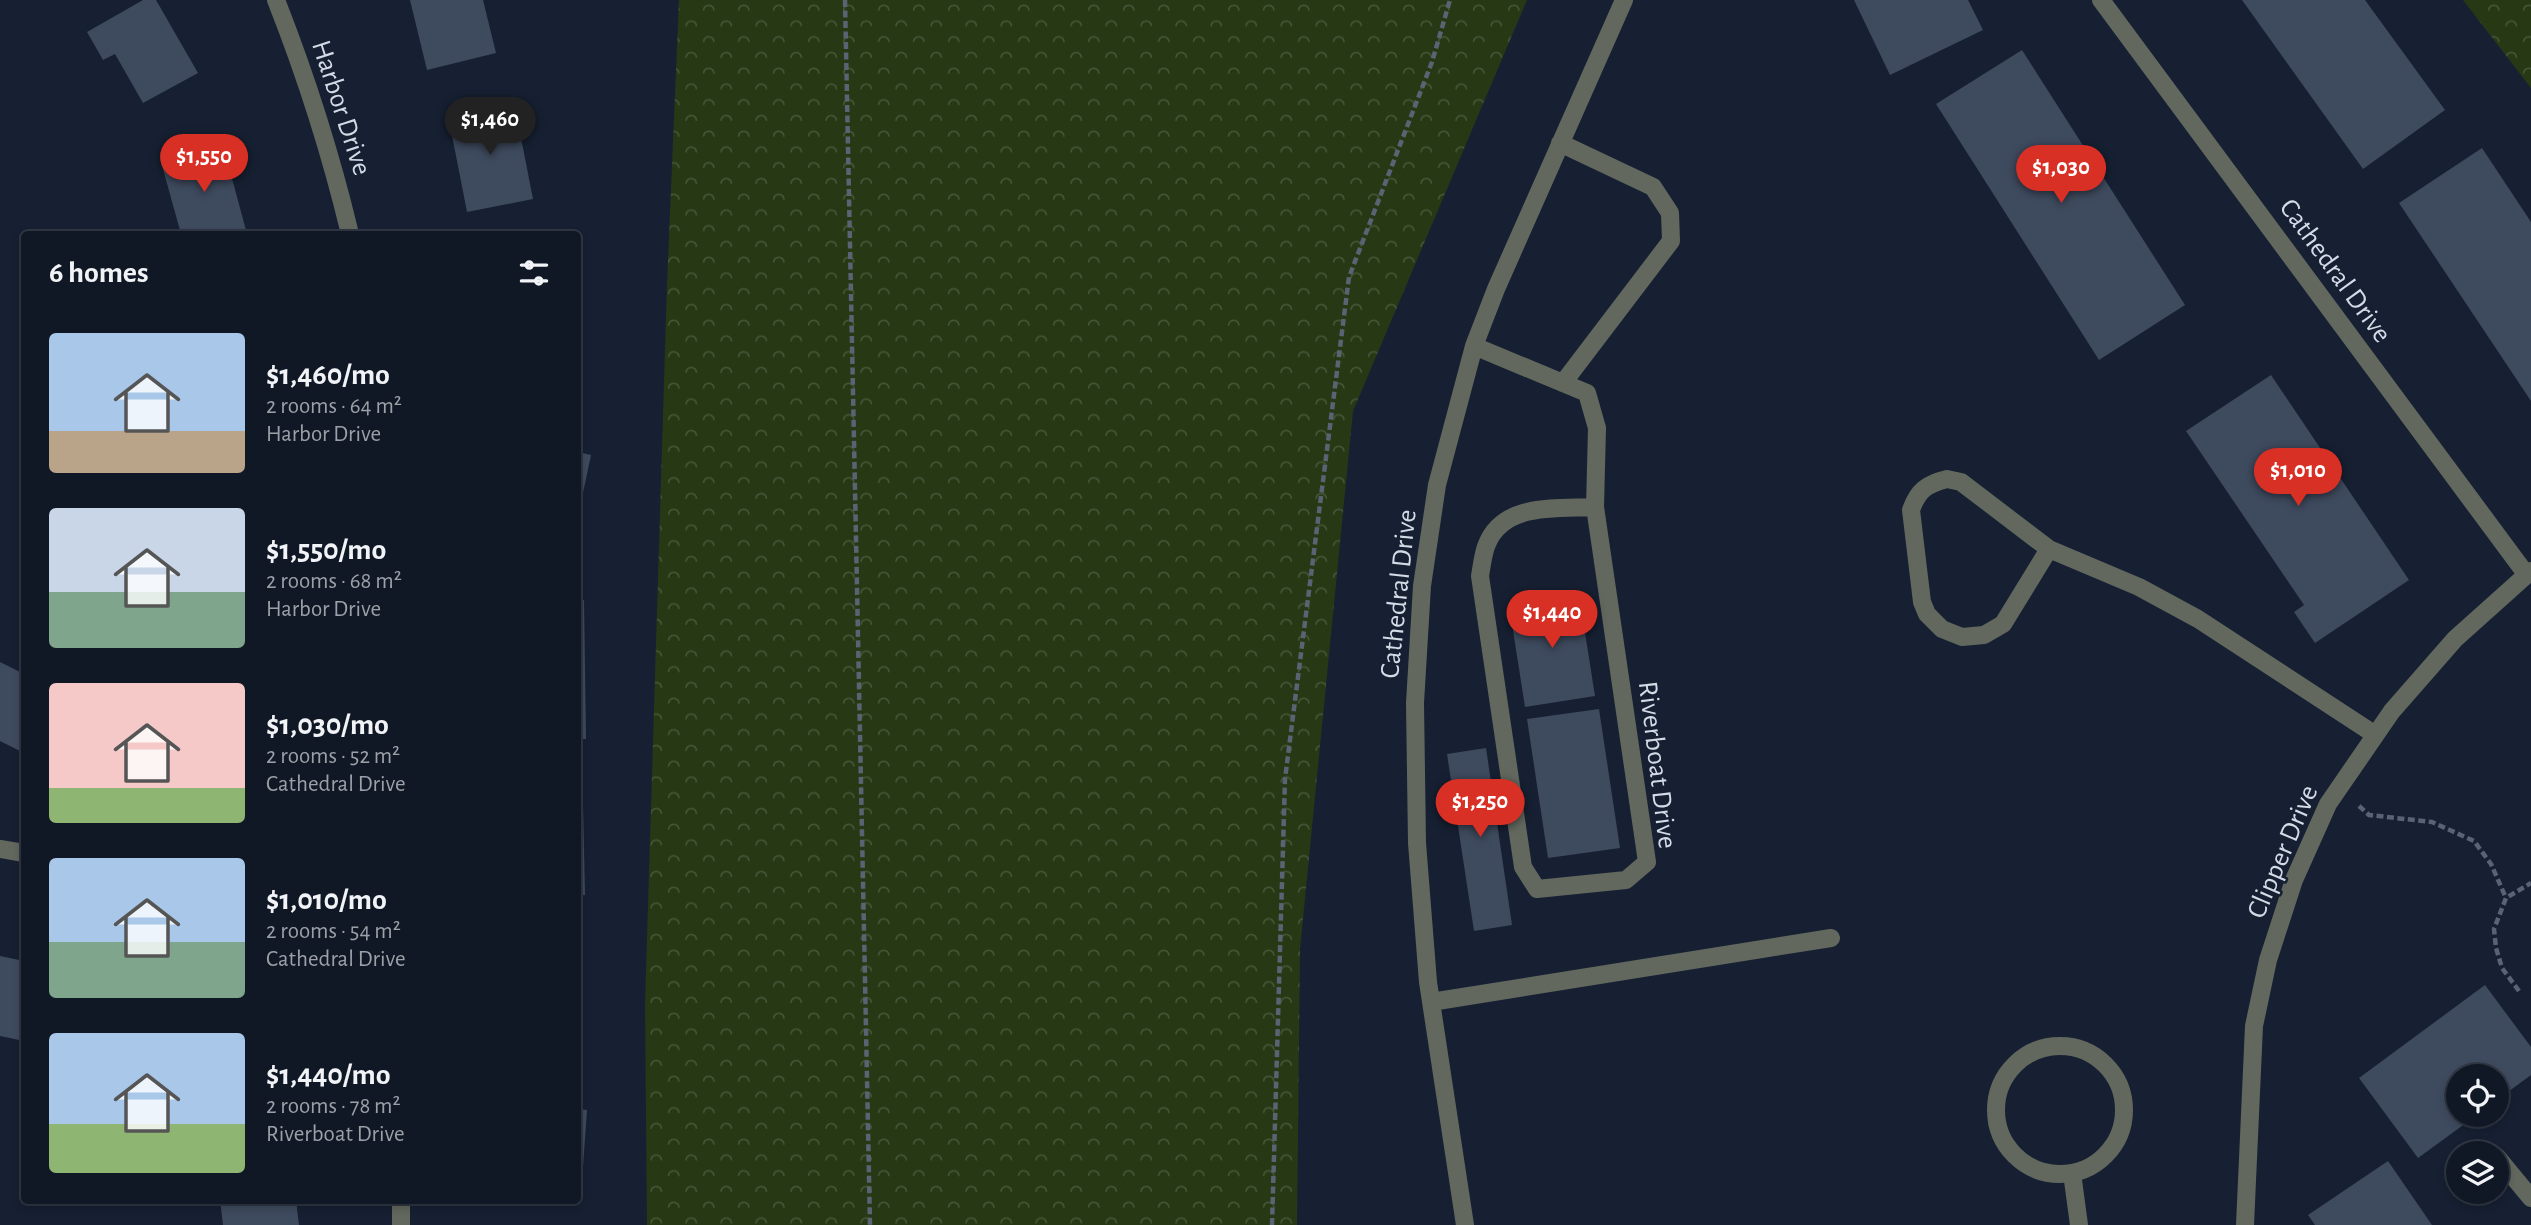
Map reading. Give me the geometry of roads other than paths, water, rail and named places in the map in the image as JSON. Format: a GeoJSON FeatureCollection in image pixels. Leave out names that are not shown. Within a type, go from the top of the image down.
{"type":"FeatureCollection","features":[{"type":"Feature","properties":{"kind":"street","name":"Harbor Drive"},"geometry":{"type":"LineString","coordinates":[[276,0],[294,45],[349,231]]}},
{"type":"Feature","properties":{"kind":"street","name":"Cathedral Drive"},"geometry":{"type":"LineString","coordinates":[[1465,1225],[1431,1002],[1417,843],[1415,703],[1422,586],[1437,485],[1461,386],[1474,346],[1496,289],[1624,0]]}},
{"type":"Feature","properties":{"kind":"street","name":"Cathedral Drive"},"geometry":{"type":"LineString","coordinates":[[2101,0],[2528,572]]}},
{"type":"Feature","properties":{"kind":"street"},"geometry":{"type":"LineString","coordinates":[[1560,143],[1653,187],[1670,213],[1671,241],[1563,383]]}},
{"type":"Feature","properties":{"kind":"street","name":"Riverboat Drive"},"geometry":{"type":"LineString","coordinates":[[1474,346],[1587,393],[1597,428],[1595,507],[1647,862],[1626,880],[1537,889],[1523,867],[1479,576],[1487,544],[1497,528],[1520,512],[1595,507]]}},
{"type":"Feature","properties":{"kind":"street"},"geometry":{"type":"LineString","coordinates":[[2049,549],[2003,624],[1984,635],[1962,637],[1942,629],[1927,614],[1922,602],[1911,510],[1916,496],[1929,483],[1947,479],[1961,482],[2049,549],[2139,587],[2198,619],[2374,734]]}},
{"type":"Feature","properties":{"kind":"street","name":"Clipper Drive"},"geometry":{"type":"LineString","coordinates":[[2245,1225],[2254,1026],[2268,960],[2294,880],[2328,804],[2374,734],[2455,639],[2528,572]]}},
{"type":"Feature","properties":{"kind":"street"},"geometry":{"type":"LineString","coordinates":[[0,849],[21,852]]}},
{"type":"Feature","properties":{"kind":"street"},"geometry":{"type":"LineString","coordinates":[[1431,1002],[1831,938]]}},
{"type":"Feature","properties":{"kind":"street"},"geometry":{"type":"LineString","coordinates":[[2060,1046],[2081,1050],[2099,1059],[2113,1074],[2122,1094],[2124,1115],[2119,1135],[2107,1153],[2091,1166],[2071,1173],[2050,1173],[2030,1167],[2013,1154],[2001,1136],[1995,1116],[1997,1094],[2006,1075],[2020,1059],[2039,1049],[2060,1046]]}},
{"type":"Feature","properties":{"kind":"street"},"geometry":{"type":"LineString","coordinates":[[2509,1171],[2531,1198]]}},
{"type":"Feature","properties":{"kind":"street"},"geometry":{"type":"LineString","coordinates":[[2071,1173],[2079,1225]]}},
{"type":"Feature","properties":{"kind":"street"},"geometry":{"type":"LineString","coordinates":[[401,1204],[401,1225]]}}]}
